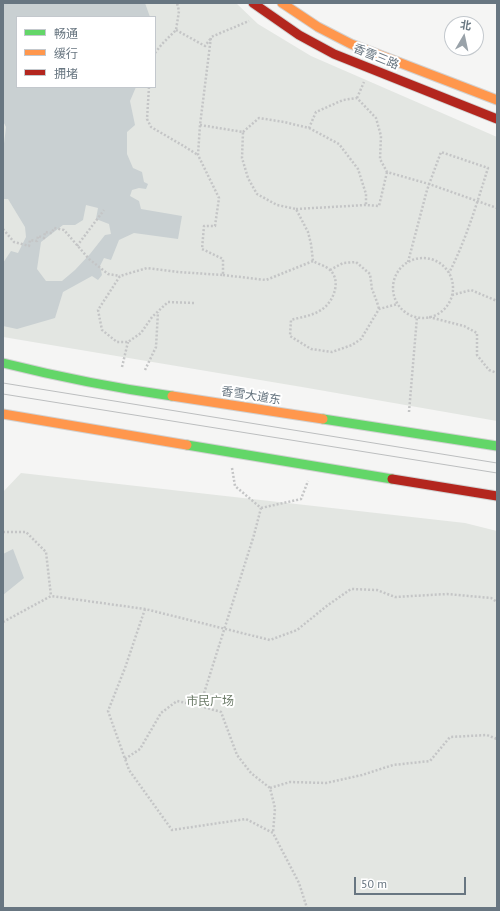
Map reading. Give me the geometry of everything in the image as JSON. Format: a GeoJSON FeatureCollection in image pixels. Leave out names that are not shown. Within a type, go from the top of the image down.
{"type":"FeatureCollection","features":[{"type":"Feature","properties":{"kind":"main road","name":"香雪三路"},"geometry":{"type":"LineString","coordinates":[[253,3],[299,35],[334,54],[497,119]]}},
{"type":"Feature","properties":{"kind":"main road","name":"香雪三路"},"geometry":{"type":"LineString","coordinates":[[282,3],[318,27],[351,44],[497,100]]}},
{"type":"Feature","properties":{"kind":"main road","name":"香雪大道东"},"geometry":{"type":"LineString","coordinates":[[3,363],[138,391],[497,446]]}},
{"type":"Feature","properties":{"kind":"main road"},"geometry":{"type":"LineString","coordinates":[[3,414],[497,496]]}},
{"type":"Feature","properties":{"kind":"main road"},"geometry":{"type":"LineString","coordinates":[[12,424],[51,422]]}},
{"type":"Feature","properties":{"kind":"path"},"geometry":{"type":"LineString","coordinates":[[156,52],[176,30],[179,11],[177,3]]}},
{"type":"Feature","properties":{"kind":"path"},"geometry":{"type":"LineString","coordinates":[[176,30],[205,46],[211,37],[250,20]]}},
{"type":"Feature","properties":{"kind":"path"},"geometry":{"type":"LineString","coordinates":[[211,37],[198,155],[219,198],[215,226],[204,226],[202,249],[223,259],[223,275]]}},
{"type":"Feature","properties":{"kind":"path"},"geometry":{"type":"LineString","coordinates":[[357,98],[366,76]]}},
{"type":"Feature","properties":{"kind":"path"},"geometry":{"type":"LineString","coordinates":[[149,88],[147,119],[152,127],[198,155]]}},
{"type":"Feature","properties":{"kind":"path"},"geometry":{"type":"LineString","coordinates":[[309,128],[316,112],[343,100],[357,98]]}},
{"type":"Feature","properties":{"kind":"path"},"geometry":{"type":"LineString","coordinates":[[357,98],[376,118],[381,136],[380,159],[387,172],[379,206],[366,205],[296,209],[277,205],[257,194],[248,178],[242,158],[243,132],[259,118],[309,128],[339,144],[358,169],[366,194],[366,205]]}},
{"type":"Feature","properties":{"kind":"path"},"geometry":{"type":"LineString","coordinates":[[200,126],[243,132]]}},
{"type":"Feature","properties":{"kind":"path"},"geometry":{"type":"LineString","coordinates":[[408,262],[429,184],[441,152],[488,168],[478,201],[457,258],[449,273]]}},
{"type":"Feature","properties":{"kind":"path"},"geometry":{"type":"LineString","coordinates":[[387,172],[429,184],[497,208]]}},
{"type":"Feature","properties":{"kind":"path"},"geometry":{"type":"LineString","coordinates":[[296,209],[308,232],[313,261]]}},
{"type":"Feature","properties":{"kind":"path"},"geometry":{"type":"LineString","coordinates":[[77,246],[104,210]]}},
{"type":"Feature","properties":{"kind":"path"},"geometry":{"type":"LineString","coordinates":[[3,229],[14,242],[29,246],[30,240],[36,241],[38,236],[44,238],[46,232],[52,233],[54,228],[64,230],[89,259],[108,274],[120,276],[147,268],[266,280],[313,261],[330,270],[335,278],[335,290],[330,301],[322,310],[312,315],[291,320],[290,336],[311,348],[332,352],[352,345],[361,338],[379,309],[398,304]]}},
{"type":"Feature","properties":{"kind":"path"},"geometry":{"type":"LineString","coordinates":[[428,317],[439,313],[448,305],[452,295],[453,284],[449,273],[442,264],[432,259],[420,258],[408,262],[399,270],[394,281],[394,293],[398,304],[406,312],[417,317],[428,317],[464,326],[477,333],[477,355],[489,370],[497,373]]}},
{"type":"Feature","properties":{"kind":"path"},"geometry":{"type":"LineString","coordinates":[[330,270],[343,263],[356,262],[370,274],[372,289],[379,309]]}},
{"type":"Feature","properties":{"kind":"path"},"geometry":{"type":"LineString","coordinates":[[120,276],[98,310],[102,330],[116,342],[128,342],[141,333],[152,317],[168,302],[194,303]]}},
{"type":"Feature","properties":{"kind":"path"},"geometry":{"type":"LineString","coordinates":[[452,295],[471,290],[497,301]]}},
{"type":"Feature","properties":{"kind":"path"},"geometry":{"type":"LineString","coordinates":[[145,370],[156,347],[158,311]]}},
{"type":"Feature","properties":{"kind":"path"},"geometry":{"type":"LineString","coordinates":[[409,412],[417,317]]}},
{"type":"Feature","properties":{"kind":"path"},"geometry":{"type":"LineString","coordinates":[[122,367],[128,342]]}},
{"type":"Feature","properties":{"kind":"path"},"geometry":{"type":"LineString","coordinates":[[232,468],[236,486],[261,508]]}},
{"type":"Feature","properties":{"kind":"path"},"geometry":{"type":"LineString","coordinates":[[261,508],[301,499],[308,481]]}},
{"type":"Feature","properties":{"kind":"path"},"geometry":{"type":"LineString","coordinates":[[200,706],[254,535],[261,508]]}},
{"type":"Feature","properties":{"kind":"path"},"geometry":{"type":"LineString","coordinates":[[3,532],[26,532],[46,552],[51,596]]}},
{"type":"Feature","properties":{"kind":"path"},"geometry":{"type":"LineString","coordinates":[[3,622],[51,596],[145,609],[270,640],[297,630],[351,589],[377,590],[395,597],[447,594],[491,598],[497,602]]}},
{"type":"Feature","properties":{"kind":"path"},"geometry":{"type":"LineString","coordinates":[[145,609],[125,668],[108,710],[129,770],[172,830],[246,819],[272,833],[299,883],[307,908]]}},
{"type":"Feature","properties":{"kind":"path"},"geometry":{"type":"LineString","coordinates":[[125,758],[140,749],[161,713],[177,701],[221,712],[237,755],[251,773],[270,788],[275,808],[272,833]]}},
{"type":"Feature","properties":{"kind":"path"},"geometry":{"type":"LineString","coordinates":[[270,788],[290,782],[326,783],[362,775],[393,765],[430,761],[450,737],[487,735],[497,738]]}},
{"type":"Feature","properties":{"kind":"green space"},"geometry":{"type":"Polygon","coordinates":[[[3,3],[236,3],[258,24],[311,56],[497,137],[497,421],[3,337],[3,3]]]}},
{"type":"Feature","properties":{"kind":"green space","name":"市民广场"},"geometry":{"type":"Polygon","coordinates":[[[21,473],[465,523],[497,531],[497,908],[3,908],[3,492],[21,473]]]}},
{"type":"Feature","properties":{"kind":"shaded area"},"geometry":{"type":"Polygon","coordinates":[[[3,3],[145,3],[150,16],[16,16],[16,88],[136,88],[130,101],[135,125],[127,132],[127,154],[133,168],[142,172],[144,182],[148,184],[146,189],[139,188],[132,190],[130,196],[139,201],[141,209],[182,216],[178,239],[134,233],[119,240],[111,260],[104,258],[100,266],[102,275],[98,280],[92,276],[63,292],[55,318],[17,329],[3,326],[3,263],[11,251],[18,253],[26,237],[25,227],[8,199],[3,199],[3,152],[6,127],[3,121],[3,3]],[[86,205],[83,220],[75,225],[63,225],[41,242],[37,269],[46,281],[62,281],[90,254],[105,235],[111,234],[109,224],[96,219],[98,208],[86,205]]]}},
{"type":"Feature","properties":{"kind":"shaded area"},"geometry":{"type":"Polygon","coordinates":[[[13,549],[24,578],[3,595],[3,554],[13,549]]]}},
{"type":"Feature","properties":{"kind":"tram line"},"geometry":{"type":"LineString","coordinates":[[3,383],[497,463]]}},
{"type":"Feature","properties":{"kind":"tram line"},"geometry":{"type":"LineString","coordinates":[[3,394],[497,473]]}},
{"type":"Feature","properties":{"kind":"traffic: fast"},"geometry":{"type":"LineString","coordinates":[[3,363],[87,382],[172,396]]}},
{"type":"Feature","properties":{"kind":"traffic: fast"},"geometry":{"type":"LineString","coordinates":[[323,419],[497,446]]}},
{"type":"Feature","properties":{"kind":"traffic: fast"},"geometry":{"type":"LineString","coordinates":[[187,445],[392,479]]}},
{"type":"Feature","properties":{"kind":"traffic: slow"},"geometry":{"type":"LineString","coordinates":[[282,3],[318,27],[351,44],[497,100]]}},
{"type":"Feature","properties":{"kind":"traffic: slow"},"geometry":{"type":"LineString","coordinates":[[172,396],[323,419]]}},
{"type":"Feature","properties":{"kind":"traffic: slow"},"geometry":{"type":"LineString","coordinates":[[3,414],[187,445]]}},
{"type":"Feature","properties":{"kind":"traffic: jam"},"geometry":{"type":"LineString","coordinates":[[253,3],[299,35],[334,54],[497,119]]}},
{"type":"Feature","properties":{"kind":"traffic: jam"},"geometry":{"type":"LineString","coordinates":[[392,479],[497,496]]}}]}
